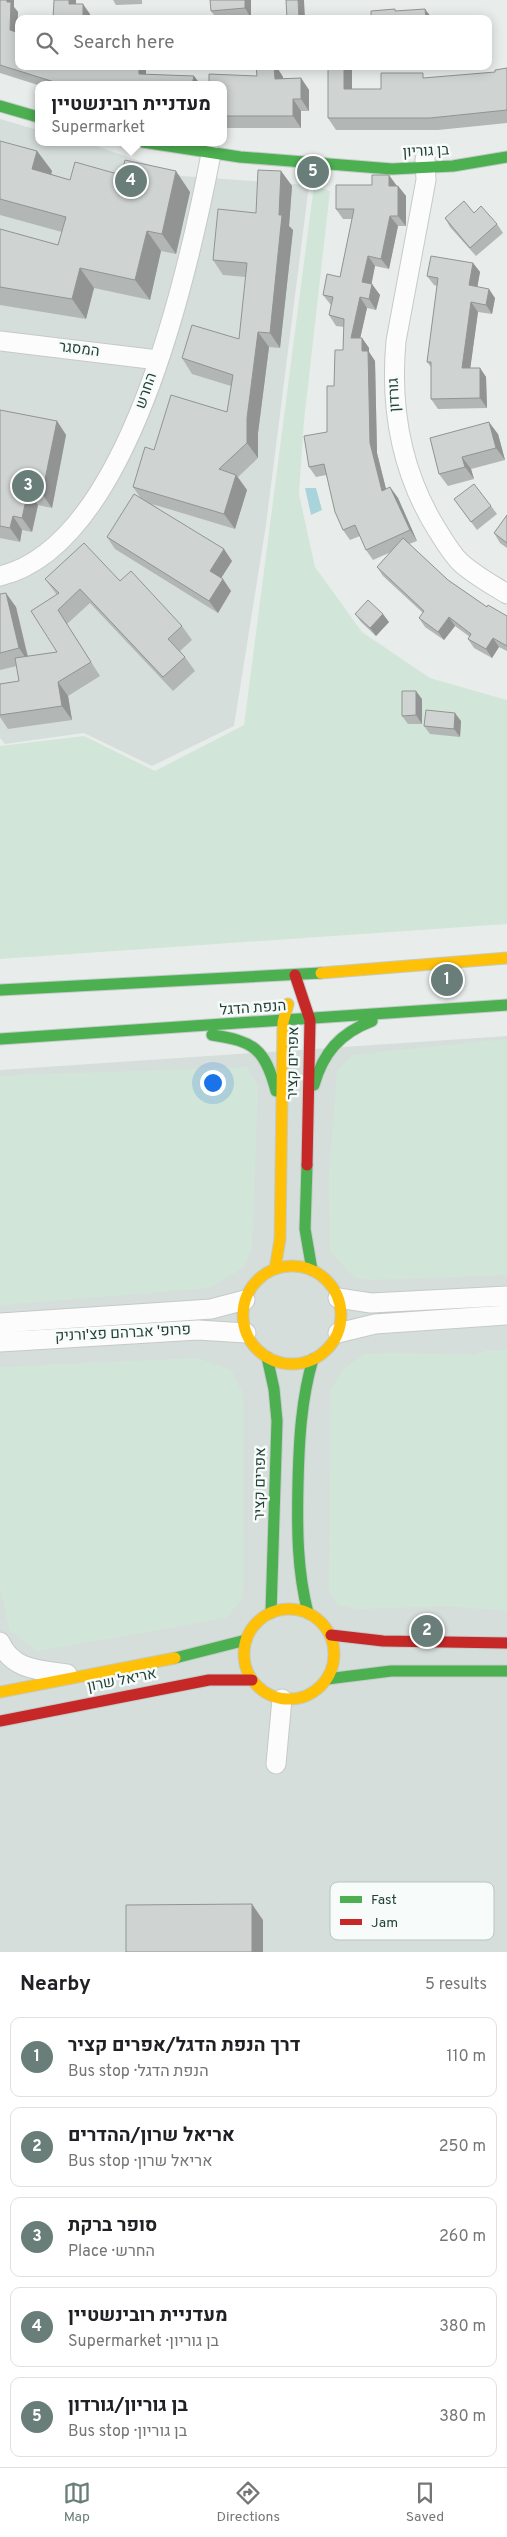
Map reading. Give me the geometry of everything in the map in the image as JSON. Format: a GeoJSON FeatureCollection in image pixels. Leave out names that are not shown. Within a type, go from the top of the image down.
{"type":"FeatureCollection","features":[{"type":"Feature","properties":{"kind":"street"},"geometry":{"type":"LineString","coordinates":[[0,106],[35,117]]}},
{"type":"Feature","properties":{"kind":"street","name":"בן גוריון"},"geometry":{"type":"LineString","coordinates":[[166,146],[211,154],[292,163],[359,165],[425,163],[507,157]]}},
{"type":"Feature","properties":{"kind":"street","name":"החרש"},"geometry":{"type":"LineString","coordinates":[[0,576],[30,565],[54,548],[70,532],[119,460],[145,400],[158,360],[192,239],[211,154]]}},
{"type":"Feature","properties":{"kind":"street","name":"גורדון"},"geometry":{"type":"LineString","coordinates":[[425,163],[426,180],[410,277],[396,341],[394,367],[397,425],[404,456],[414,486],[426,513],[443,540],[459,561],[477,576],[507,594]]}},
{"type":"Feature","properties":{"kind":"street","name":"המסגר"},"geometry":{"type":"LineString","coordinates":[[0,341],[158,360]]}},
{"type":"Feature","properties":{"kind":"street"},"geometry":{"type":"LineString","coordinates":[[0,990],[295,975],[507,958]]}},
{"type":"Feature","properties":{"kind":"street","name":"אפרים קציר"},"geometry":{"type":"LineString","coordinates":[[295,975],[310,1020],[305,1229],[312,1270]]}},
{"type":"Feature","properties":{"kind":"street","name":"אפרים קציר"},"geometry":{"type":"LineString","coordinates":[[275,1269],[280,1239],[283,1022],[295,975]]}},
{"type":"Feature","properties":{"kind":"street","name":"הנפת הדגל"},"geometry":{"type":"LineString","coordinates":[[0,1039],[283,1022],[507,1005]]}},
{"type":"Feature","properties":{"kind":"street"},"geometry":{"type":"LineString","coordinates":[[308,1120],[316,1076],[331,1046],[343,1034],[360,1025],[406,1013]]}},
{"type":"Feature","properties":{"kind":"street"},"geometry":{"type":"LineString","coordinates":[[174,1029],[236,1038],[256,1046],[270,1065],[282,1114]]}},
{"type":"Feature","properties":{"kind":"street"},"geometry":{"type":"LineString","coordinates":[[300,1266],[312,1270],[323,1277],[338,1298],[341,1315],[338,1333],[323,1353],[312,1359],[290,1364],[268,1357],[252,1343],[246,1333],[243,1317],[245,1300],[256,1281],[275,1269],[300,1266]]}},
{"type":"Feature","properties":{"kind":"street"},"geometry":{"type":"LineString","coordinates":[[338,1298],[371,1303],[388,1303],[507,1296]]}},
{"type":"Feature","properties":{"kind":"street","name":"פרופ' אברהם פצ'ורניק"},"geometry":{"type":"LineString","coordinates":[[0,1323],[211,1309],[245,1300]]}},
{"type":"Feature","properties":{"kind":"street"},"geometry":{"type":"LineString","coordinates":[[338,1333],[375,1324],[507,1315]]}},
{"type":"Feature","properties":{"kind":"street","name":"פרופ' אברהם פצ'ורניק"},"geometry":{"type":"LineString","coordinates":[[0,1342],[198,1330],[246,1333]]}},
{"type":"Feature","properties":{"kind":"street","name":"אפרים קציר"},"geometry":{"type":"LineString","coordinates":[[268,1357],[276,1384],[277,1414],[271,1613]]}},
{"type":"Feature","properties":{"kind":"street"},"geometry":{"type":"LineString","coordinates":[[308,1613],[297,1563],[299,1430],[304,1386],[312,1359]]}},
{"type":"Feature","properties":{"kind":"street"},"geometry":{"type":"LineString","coordinates":[[296,1609],[308,1613],[317,1618],[331,1635],[335,1658],[327,1679],[308,1696],[295,1699],[282,1699],[265,1692],[252,1680],[245,1667],[246,1640],[260,1619],[271,1613],[296,1609]]}},
{"type":"Feature","properties":{"kind":"street"},"geometry":{"type":"LineString","coordinates":[[331,1635],[382,1641],[507,1643]]}},
{"type":"Feature","properties":{"kind":"street","name":"אריאל שרון"},"geometry":{"type":"LineString","coordinates":[[0,1692],[198,1653],[246,1640]]}},
{"type":"Feature","properties":{"kind":"street"},"geometry":{"type":"LineString","coordinates":[[0,1642],[10,1658],[28,1668],[75,1676]]}},
{"type":"Feature","properties":{"kind":"street"},"geometry":{"type":"LineString","coordinates":[[327,1679],[391,1671],[507,1671]]}},
{"type":"Feature","properties":{"kind":"street","name":"אריאל שרון"},"geometry":{"type":"LineString","coordinates":[[0,1721],[208,1680],[252,1680]]}},
{"type":"Feature","properties":{"kind":"street"},"geometry":{"type":"LineString","coordinates":[[276,1764],[282,1699]]}},
{"type":"Feature","properties":{"kind":"shaded area"},"geometry":{"type":"Polygon","coordinates":[[[0,119],[35,129],[35,146],[96,146],[182,176],[309,185],[266,525],[234,726],[152,766],[84,733],[5,744],[0,738],[0,119]]]}},
{"type":"Feature","properties":{"kind":"shaded area"},"geometry":{"type":"Polygon","coordinates":[[[507,1036],[507,1952],[0,1952],[0,1070],[507,1036]]]}},
{"type":"Feature","properties":{"kind":"green space"},"geometry":{"type":"Polygon","coordinates":[[[314,185],[330,191],[304,421],[299,494],[315,567],[362,632],[430,678],[507,700],[507,924],[0,959],[0,746],[84,736],[155,771],[244,725],[314,185]]]}},
{"type":"Feature","properties":{"kind":"green space"},"geometry":{"type":"Polygon","coordinates":[[[507,1039],[507,1275],[369,1280],[354,1277],[330,1251],[329,1179],[337,1071],[353,1055],[507,1039]]]}},
{"type":"Feature","properties":{"kind":"green space"},"geometry":{"type":"Polygon","coordinates":[[[247,1067],[258,1087],[252,1246],[244,1267],[209,1288],[0,1305],[0,1076],[247,1067]]]}},
{"type":"Feature","properties":{"kind":"green space"},"geometry":{"type":"Polygon","coordinates":[[[489,1350],[507,1350],[507,1611],[446,1606],[357,1609],[338,1605],[329,1590],[331,1389],[344,1369],[364,1354],[473,1355],[489,1350]]]}},
{"type":"Feature","properties":{"kind":"green space"},"geometry":{"type":"Polygon","coordinates":[[[197,1358],[231,1370],[243,1394],[243,1597],[226,1618],[37,1651],[10,1631],[0,1588],[0,1367],[197,1358]]]}},
{"type":"Feature","properties":{"kind":"water"},"geometry":{"type":"Polygon","coordinates":[[[305,488],[316,488],[322,510],[311,515],[305,488]]]}},
{"type":"Feature","properties":{"kind":"building"},"geometry":{"type":"Polygon","coordinates":[[[0,0],[7,0],[7,2],[11,2],[10,30],[15,32],[15,70],[0,65],[0,0]]]}},
{"type":"Feature","properties":{"kind":"building"},"geometry":{"type":"Polygon","coordinates":[[[54,0],[69,0],[69,4],[83,4],[83,15],[53,15],[54,0]]]}},
{"type":"Feature","properties":{"kind":"building"},"geometry":{"type":"Polygon","coordinates":[[[210,0],[245,0],[245,8],[211,11],[210,0]]]}},
{"type":"Feature","properties":{"kind":"building"},"geometry":{"type":"Polygon","coordinates":[[[286,0],[298,0],[299,15],[287,15],[286,0]]]}},
{"type":"Feature","properties":{"kind":"building"},"geometry":{"type":"Polygon","coordinates":[[[425,9],[426,15],[371,15],[371,11],[425,9]]]}},
{"type":"Feature","properties":{"kind":"building"},"geometry":{"type":"Polygon","coordinates":[[[507,68],[507,110],[430,118],[328,118],[328,70],[344,70],[344,89],[381,89],[381,73],[423,73],[423,78],[495,72],[495,70],[507,68]]]}},
{"type":"Feature","properties":{"kind":"building"},"geometry":{"type":"Polygon","coordinates":[[[16,70],[139,70],[139,74],[194,76],[193,81],[51,81],[16,70]]]}},
{"type":"Feature","properties":{"kind":"building"},"geometry":{"type":"Polygon","coordinates":[[[256,70],[274,70],[275,79],[301,78],[301,99],[293,99],[293,116],[227,116],[227,81],[209,81],[209,74],[257,76],[256,70]]]}},
{"type":"Feature","properties":{"kind":"building"},"geometry":{"type":"Polygon","coordinates":[[[0,141],[37,151],[32,169],[70,180],[75,162],[121,175],[125,160],[176,171],[162,234],[147,231],[135,280],[80,268],[72,299],[0,287],[0,229],[58,245],[66,217],[0,199],[0,141]]]}},
{"type":"Feature","properties":{"kind":"building"},"geometry":{"type":"Polygon","coordinates":[[[258,170],[281,171],[279,215],[282,215],[270,333],[258,332],[247,418],[247,443],[219,469],[236,475],[224,514],[133,487],[145,447],[154,450],[171,395],[227,412],[233,375],[182,358],[192,325],[239,339],[247,263],[213,260],[218,209],[256,213],[258,170]]]}},
{"type":"Feature","properties":{"kind":"building"},"geometry":{"type":"Polygon","coordinates":[[[372,175],[389,175],[389,186],[398,186],[398,216],[390,216],[381,259],[368,256],[362,282],[372,284],[369,299],[360,297],[351,338],[362,338],[362,351],[368,351],[370,443],[382,491],[390,487],[410,530],[366,550],[355,525],[343,530],[335,512],[324,464],[309,467],[304,436],[327,432],[327,386],[334,386],[335,350],[343,350],[344,319],[329,315],[333,297],[323,295],[327,274],[340,277],[354,209],[336,209],[336,185],[372,185],[372,175]]]}},
{"type":"Feature","properties":{"kind":"building"},"geometry":{"type":"Polygon","coordinates":[[[464,201],[474,213],[481,206],[497,224],[470,248],[445,218],[464,201]]]}},
{"type":"Feature","properties":{"kind":"building"},"geometry":{"type":"Polygon","coordinates":[[[431,256],[473,263],[469,285],[489,289],[486,305],[471,302],[462,368],[480,368],[480,398],[431,399],[431,362],[427,362],[438,278],[427,276],[431,256]]]}},
{"type":"Feature","properties":{"kind":"building"},"geometry":{"type":"Polygon","coordinates":[[[0,410],[57,421],[42,494],[28,491],[22,518],[13,516],[10,528],[0,526],[0,410]]]}},
{"type":"Feature","properties":{"kind":"building"},"geometry":{"type":"Polygon","coordinates":[[[489,422],[496,448],[462,457],[465,467],[439,474],[430,438],[489,422]]]}},
{"type":"Feature","properties":{"kind":"building"},"geometry":{"type":"Polygon","coordinates":[[[474,484],[491,506],[471,522],[454,499],[474,484]]]}},
{"type":"Feature","properties":{"kind":"building"},"geometry":{"type":"Polygon","coordinates":[[[134,494],[224,549],[210,571],[223,579],[209,601],[107,537],[134,494]]]}},
{"type":"Feature","properties":{"kind":"building"},"geometry":{"type":"Polygon","coordinates":[[[507,515],[507,543],[494,533],[507,515]]]}},
{"type":"Feature","properties":{"kind":"building"},"geometry":{"type":"Polygon","coordinates":[[[403,538],[448,580],[487,607],[488,605],[507,616],[507,646],[493,638],[486,649],[468,639],[471,634],[449,617],[438,632],[419,618],[424,611],[377,567],[403,538]]]}},
{"type":"Feature","properties":{"kind":"building"},"geometry":{"type":"Polygon","coordinates":[[[84,543],[120,581],[131,571],[182,626],[168,639],[185,657],[163,677],[80,589],[58,610],[91,662],[58,682],[62,706],[0,715],[0,684],[19,681],[15,658],[57,652],[31,611],[59,593],[45,579],[84,543]]]}},
{"type":"Feature","properties":{"kind":"building"},"geometry":{"type":"Polygon","coordinates":[[[6,593],[19,648],[0,653],[0,594],[6,593]]]}},
{"type":"Feature","properties":{"kind":"building"},"geometry":{"type":"Polygon","coordinates":[[[368,600],[383,614],[370,628],[355,614],[368,600]]]}},
{"type":"Feature","properties":{"kind":"building"},"geometry":{"type":"Polygon","coordinates":[[[402,691],[416,691],[416,715],[402,716],[402,691]]]}},
{"type":"Feature","properties":{"kind":"building"},"geometry":{"type":"Polygon","coordinates":[[[426,710],[455,713],[454,729],[424,726],[426,710]]]}},
{"type":"Feature","properties":{"kind":"building"},"geometry":{"type":"Polygon","coordinates":[[[252,1904],[252,1952],[126,1952],[126,1905],[252,1904]]]}},
{"type":"Feature","properties":{"kind":"traffic: fast"},"geometry":{"type":"LineString","coordinates":[[0,106],[35,116]]}},
{"type":"Feature","properties":{"kind":"traffic: fast"},"geometry":{"type":"LineString","coordinates":[[169,146],[240,157],[392,169],[453,166],[507,157]]}},
{"type":"Feature","properties":{"kind":"traffic: fast"},"geometry":{"type":"LineString","coordinates":[[0,990],[321,973]]}},
{"type":"Feature","properties":{"kind":"traffic: fast"},"geometry":{"type":"LineString","coordinates":[[0,1039],[507,1005]]}},
{"type":"Feature","properties":{"kind":"traffic: fast"},"geometry":{"type":"LineString","coordinates":[[314,1085],[322,1063],[334,1046],[351,1032],[372,1021]]}},
{"type":"Feature","properties":{"kind":"traffic: fast"},"geometry":{"type":"LineString","coordinates":[[212,1035],[238,1040],[256,1050],[267,1065],[276,1091]]}},
{"type":"Feature","properties":{"kind":"traffic: fast"},"geometry":{"type":"LineString","coordinates":[[307,1165],[305,1229],[312,1270]]}},
{"type":"Feature","properties":{"kind":"traffic: fast"},"geometry":{"type":"LineString","coordinates":[[267,1357],[274,1389],[277,1421],[271,1613]]}},
{"type":"Feature","properties":{"kind":"traffic: fast"},"geometry":{"type":"LineString","coordinates":[[308,1613],[300,1565],[298,1484],[301,1421],[313,1359]]}},
{"type":"Feature","properties":{"kind":"traffic: fast"},"geometry":{"type":"LineString","coordinates":[[175,1658],[246,1640]]}},
{"type":"Feature","properties":{"kind":"traffic: fast"},"geometry":{"type":"LineString","coordinates":[[327,1679],[391,1671],[507,1671]]}},
{"type":"Feature","properties":{"kind":"traffic: slow"},"geometry":{"type":"LineString","coordinates":[[321,973],[507,958]]}},
{"type":"Feature","properties":{"kind":"traffic: slow"},"geometry":{"type":"LineString","coordinates":[[275,1269],[280,1239],[283,1022],[288,1004]]}},
{"type":"Feature","properties":{"kind":"traffic: slow"},"geometry":{"type":"LineString","coordinates":[[292,1266],[311,1270],[327,1280],[337,1296],[341,1315],[337,1334],[327,1350],[311,1360],[292,1364],[273,1360],[257,1350],[247,1334],[243,1315],[247,1296],[257,1280],[273,1270],[292,1266]]}},
{"type":"Feature","properties":{"kind":"traffic: slow"},"geometry":{"type":"LineString","coordinates":[[289,1609],[306,1612],[321,1622],[331,1637],[334,1654],[331,1671],[321,1686],[306,1696],[289,1699],[272,1696],[257,1686],[247,1671],[244,1654],[247,1637],[257,1622],[272,1612],[289,1609]]}},
{"type":"Feature","properties":{"kind":"traffic: slow"},"geometry":{"type":"LineString","coordinates":[[0,1692],[175,1658]]}},
{"type":"Feature","properties":{"kind":"traffic: jam"},"geometry":{"type":"LineString","coordinates":[[295,975],[310,1020],[307,1165]]}},
{"type":"Feature","properties":{"kind":"traffic: jam"},"geometry":{"type":"LineString","coordinates":[[331,1635],[383,1641],[507,1643]]}},
{"type":"Feature","properties":{"kind":"traffic: jam"},"geometry":{"type":"LineString","coordinates":[[0,1721],[209,1680],[252,1680]]}},
{"type":"Feature","properties":{"kind":"place","name":"בן גוריון/גורדון"},"geometry":{"type":"Point","coordinates":[313,172]}},
{"type":"Feature","properties":{"kind":"place","name":"מעדניית רובינשטיין"},"geometry":{"type":"Point","coordinates":[131,181]}},
{"type":"Feature","properties":{"kind":"place","name":"סופר ברקת"},"geometry":{"type":"Point","coordinates":[28,486]}},
{"type":"Feature","properties":{"kind":"place","name":"דרך הנפת הדגל/אפרים קציר"},"geometry":{"type":"Point","coordinates":[447,980]}},
{"type":"Feature","properties":{"kind":"place","name":"אריאל שרון/ההדרים"},"geometry":{"type":"Point","coordinates":[427,1631]}}]}
